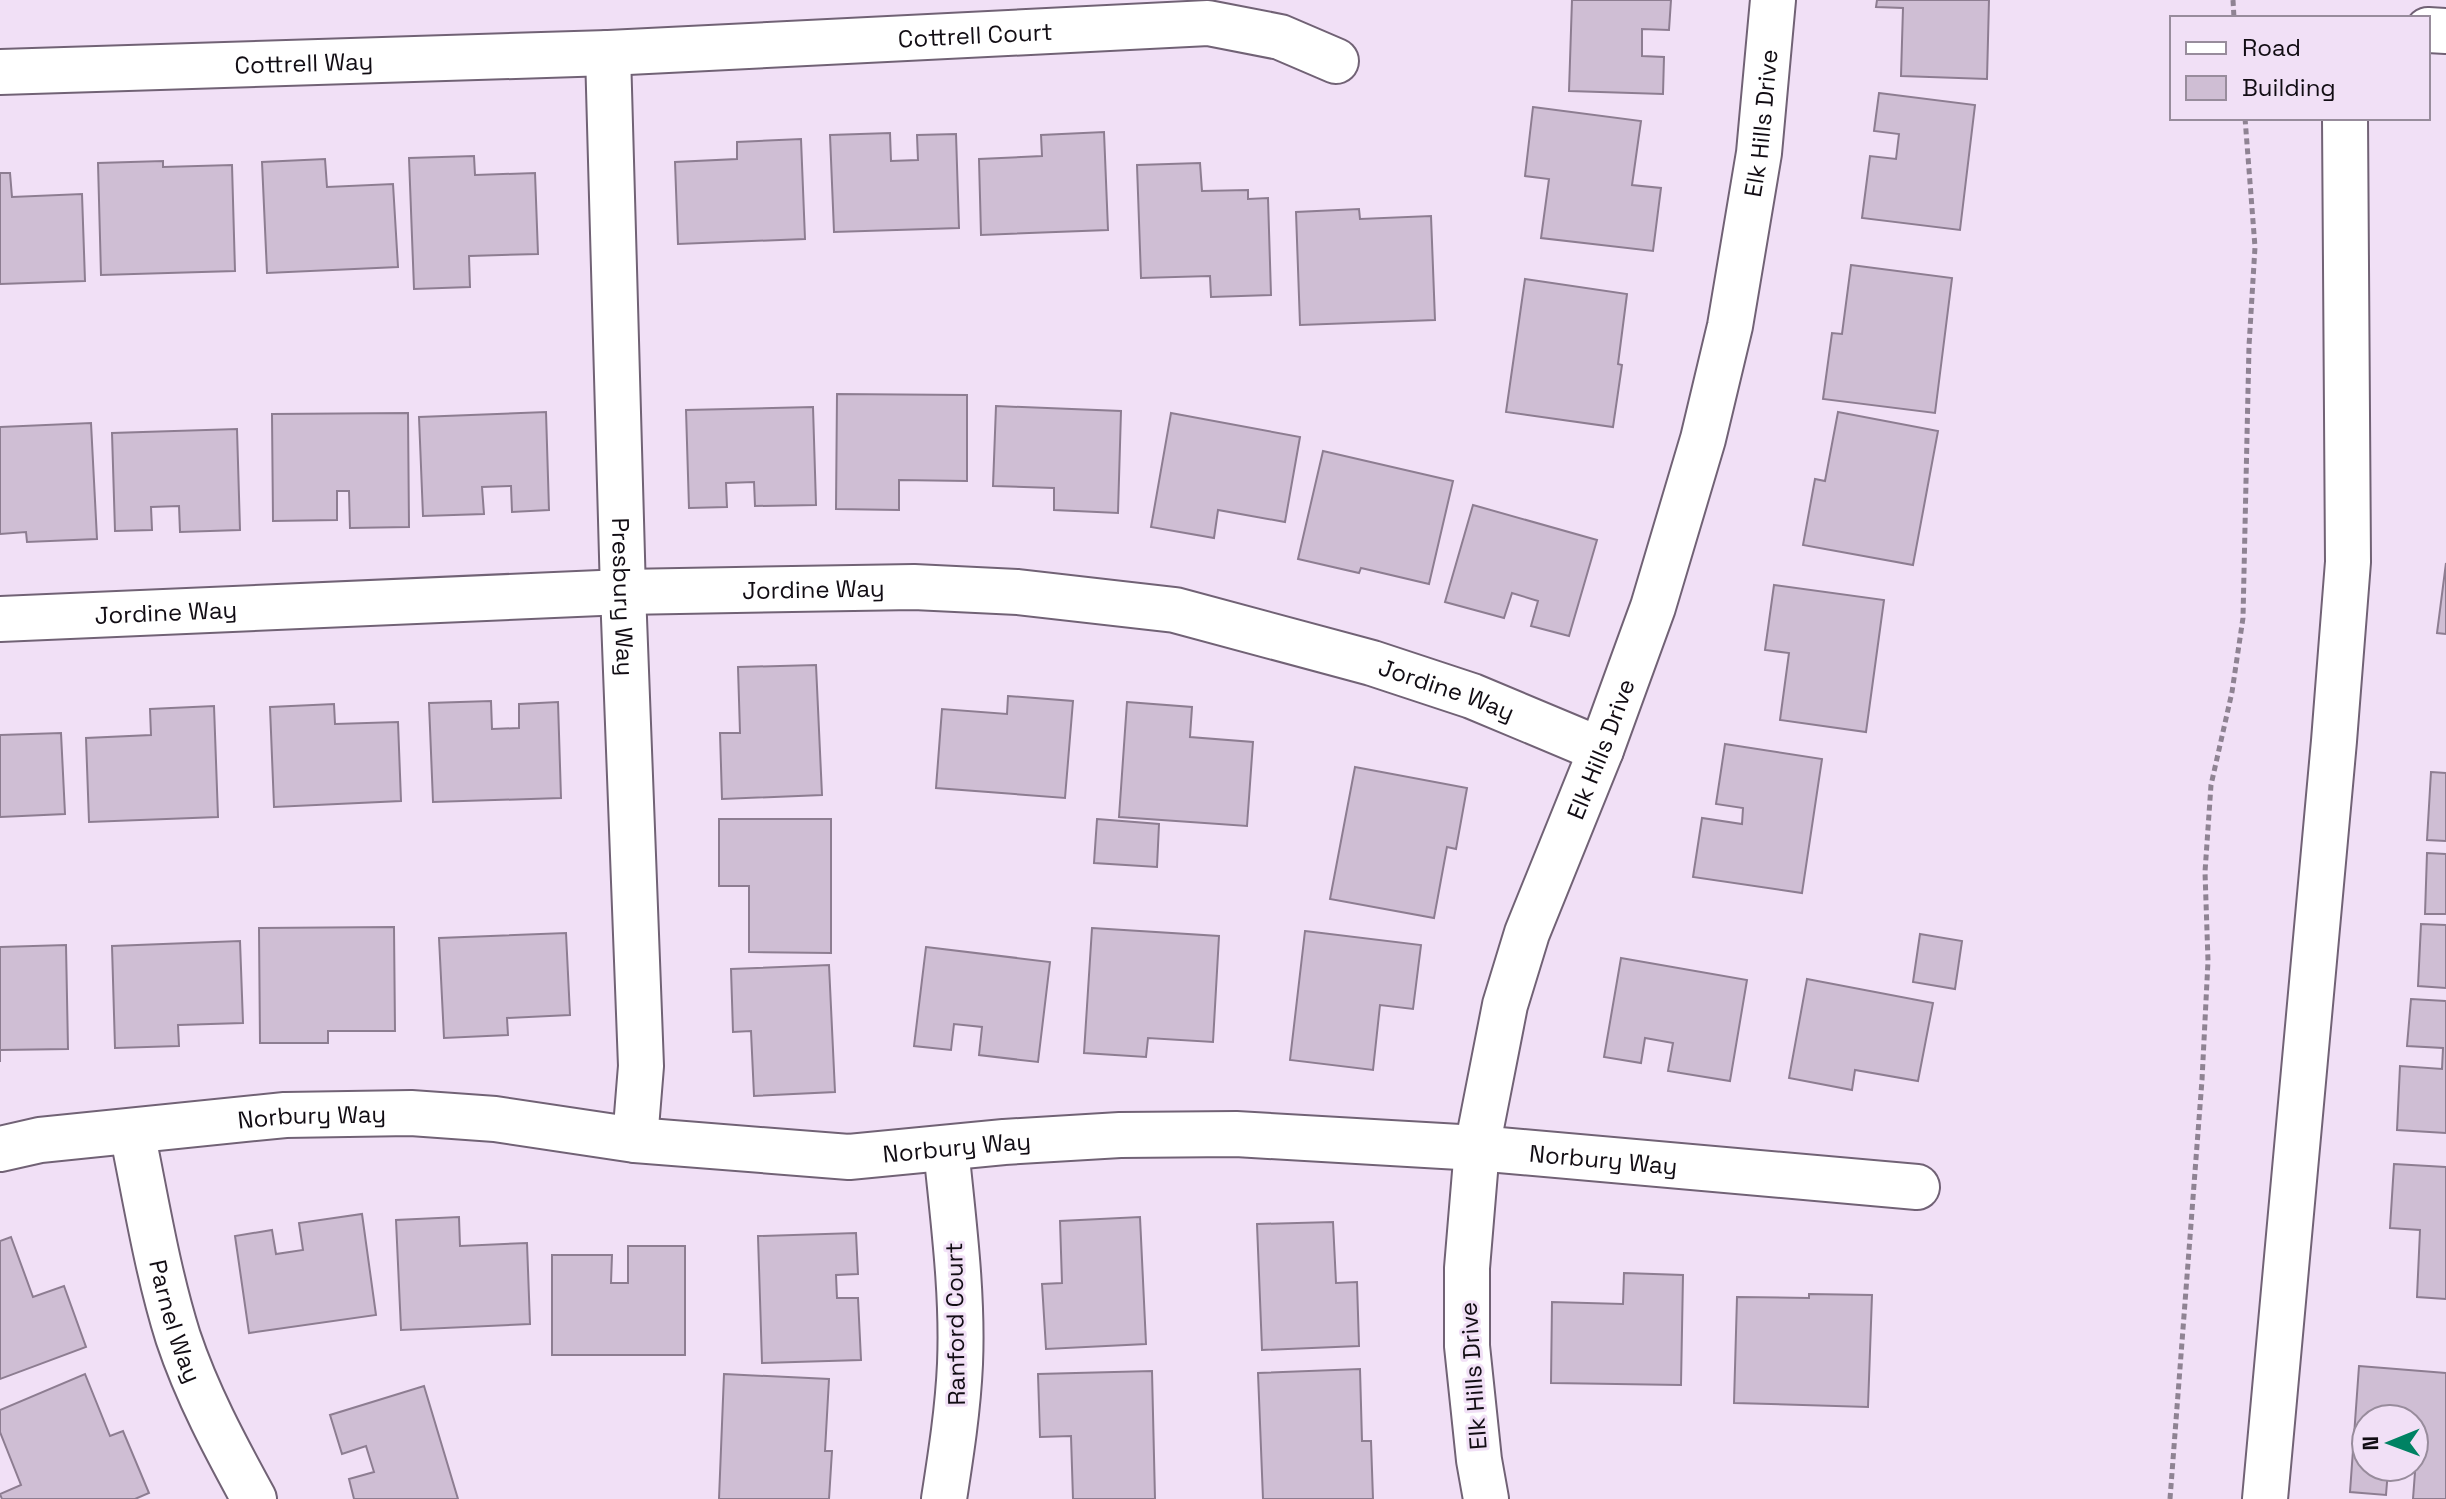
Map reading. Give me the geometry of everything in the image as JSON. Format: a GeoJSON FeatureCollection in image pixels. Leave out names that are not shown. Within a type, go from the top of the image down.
{"type":"FeatureCollection","features":[{"type":"Feature","properties":{"kind":"street","name":"Elk Hills Drive"},"geometry":{"type":"LineString","coordinates":[[1486,1499],[1467,1346],[1467,1268],[1477,1148],[1505,1005],[1527,933],[1601,750],[1653,607],[1703,439],[1730,326],[1759,153],[1773,0]]}},
{"type":"Feature","properties":{"kind":"street","name":"Cottrell Court"},"geometry":{"type":"LineString","coordinates":[[608,53],[1208,23],[1280,37],[1336,61]]}},
{"type":"Feature","properties":{"kind":"street","name":"Cottrell Way"},"geometry":{"type":"LineString","coordinates":[[0,72],[608,53]]}},
{"type":"Feature","properties":{"kind":"street","name":"Presbury Way"},"geometry":{"type":"LineString","coordinates":[[608,53],[623,592],[641,1066],[635,1140]]}},
{"type":"Feature","properties":{"kind":"street"},"geometry":{"type":"LineString","coordinates":[[2265,1499],[2348,562],[2345,120]]}},
{"type":"Feature","properties":{"kind":"street","name":"Jordine Way"},"geometry":{"type":"LineString","coordinates":[[0,619],[623,592],[914,587],[1018,592],[1175,610],[1387,667],[1472,696],[1601,750]]}},
{"type":"Feature","properties":{"kind":"street","name":"Norbury Way"},"geometry":{"type":"LineString","coordinates":[[0,1149],[40,1140],[285,1115],[411,1113],[495,1119],[635,1140],[849,1157],[1004,1142],[1120,1135],[1236,1134],[1477,1148],[1917,1187]]}},
{"type":"Feature","properties":{"kind":"street","name":"Parnel Way"},"geometry":{"type":"LineString","coordinates":[[132,1132],[156,1251],[178,1337],[208,1414],[254,1499]]}},
{"type":"Feature","properties":{"kind":"street","name":"Ranford Court"},"geometry":{"type":"LineString","coordinates":[[944,1499],[955,1433],[960,1362],[959,1290],[946,1148]]}},
{"type":"Feature","properties":{"kind":"path"},"geometry":{"type":"LineString","coordinates":[[2170,1499],[2202,1080],[2208,961],[2205,872],[2211,785],[2232,692],[2243,618],[2249,346],[2255,247],[2245,120]]}},
{"type":"Feature","properties":{"kind":"building"},"geometry":{"type":"Polygon","coordinates":[[[1572,0],[1671,0],[1669,30],[1642,29],[1642,56],[1664,57],[1663,94],[1569,91],[1572,0]]]}},
{"type":"Feature","properties":{"kind":"building"},"geometry":{"type":"Polygon","coordinates":[[[1877,0],[1989,0],[1987,79],[1901,76],[1903,8],[1876,7],[1877,0]]]}},
{"type":"Feature","properties":{"kind":"building"},"geometry":{"type":"Polygon","coordinates":[[[1879,93],[1975,105],[1960,230],[1862,218],[1870,156],[1896,159],[1899,134],[1874,131],[1879,93]]]}},
{"type":"Feature","properties":{"kind":"building"},"geometry":{"type":"Polygon","coordinates":[[[1533,107],[1641,121],[1632,185],[1661,188],[1653,251],[1541,238],[1549,179],[1525,176],[1533,107]]]}},
{"type":"Feature","properties":{"kind":"building"},"geometry":{"type":"Polygon","coordinates":[[[1104,132],[1108,230],[981,235],[979,159],[1042,156],[1041,135],[1104,132]]]}},
{"type":"Feature","properties":{"kind":"building"},"geometry":{"type":"Polygon","coordinates":[[[890,133],[891,161],[918,160],[917,135],[956,134],[959,228],[834,232],[830,135],[890,133]]]}},
{"type":"Feature","properties":{"kind":"building"},"geometry":{"type":"Polygon","coordinates":[[[801,139],[805,239],[678,244],[675,162],[737,159],[737,142],[801,139]]]}},
{"type":"Feature","properties":{"kind":"building"},"geometry":{"type":"Polygon","coordinates":[[[474,156],[475,175],[535,173],[538,254],[469,256],[470,287],[414,289],[409,158],[474,156]]]}},
{"type":"Feature","properties":{"kind":"building"},"geometry":{"type":"Polygon","coordinates":[[[325,159],[327,187],[393,184],[398,267],[267,273],[262,162],[325,159]]]}},
{"type":"Feature","properties":{"kind":"building"},"geometry":{"type":"Polygon","coordinates":[[[163,161],[163,167],[232,165],[235,271],[101,275],[98,163],[163,161]]]}},
{"type":"Feature","properties":{"kind":"building"},"geometry":{"type":"Polygon","coordinates":[[[1200,163],[1202,191],[1248,190],[1248,199],[1268,198],[1271,295],[1211,297],[1210,276],[1141,278],[1137,165],[1200,163]]]}},
{"type":"Feature","properties":{"kind":"building"},"geometry":{"type":"Polygon","coordinates":[[[0,173],[10,173],[12,197],[82,194],[85,281],[0,284],[0,173]]]}},
{"type":"Feature","properties":{"kind":"building"},"geometry":{"type":"Polygon","coordinates":[[[1359,209],[1360,219],[1431,216],[1435,320],[1300,325],[1296,212],[1359,209]]]}},
{"type":"Feature","properties":{"kind":"building"},"geometry":{"type":"Polygon","coordinates":[[[1851,265],[1952,278],[1935,413],[1823,399],[1832,333],[1842,334],[1851,265]]]}},
{"type":"Feature","properties":{"kind":"building"},"geometry":{"type":"Polygon","coordinates":[[[1525,279],[1627,294],[1618,364],[1622,365],[1613,427],[1506,412],[1525,279]]]}},
{"type":"Feature","properties":{"kind":"building"},"geometry":{"type":"Polygon","coordinates":[[[837,394],[967,395],[967,481],[899,480],[899,510],[836,509],[837,394]]]}},
{"type":"Feature","properties":{"kind":"building"},"geometry":{"type":"Polygon","coordinates":[[[996,406],[1121,411],[1118,513],[1054,510],[1054,488],[993,486],[996,406]]]}},
{"type":"Feature","properties":{"kind":"building"},"geometry":{"type":"Polygon","coordinates":[[[813,407],[816,505],[755,506],[754,482],[726,483],[727,507],[689,508],[686,410],[813,407]]]}},
{"type":"Feature","properties":{"kind":"building"},"geometry":{"type":"Polygon","coordinates":[[[546,412],[549,510],[512,512],[511,486],[482,487],[484,514],[423,516],[419,417],[546,412]]]}},
{"type":"Feature","properties":{"kind":"building"},"geometry":{"type":"Polygon","coordinates":[[[1838,412],[1938,431],[1913,565],[1803,545],[1815,479],[1825,481],[1838,412]]]}},
{"type":"Feature","properties":{"kind":"building"},"geometry":{"type":"Polygon","coordinates":[[[408,413],[409,527],[350,528],[349,491],[337,491],[337,520],[273,521],[272,414],[408,413]]]}},
{"type":"Feature","properties":{"kind":"building"},"geometry":{"type":"Polygon","coordinates":[[[1171,413],[1300,437],[1285,522],[1218,510],[1214,538],[1151,527],[1171,413]]]}},
{"type":"Feature","properties":{"kind":"building"},"geometry":{"type":"Polygon","coordinates":[[[91,423],[97,539],[27,542],[26,532],[0,534],[0,427],[91,423]]]}},
{"type":"Feature","properties":{"kind":"building"},"geometry":{"type":"Polygon","coordinates":[[[237,429],[240,530],[180,532],[179,506],[151,507],[152,530],[115,531],[112,433],[237,429]]]}},
{"type":"Feature","properties":{"kind":"building"},"geometry":{"type":"Polygon","coordinates":[[[1323,451],[1453,481],[1429,584],[1361,568],[1359,573],[1298,559],[1323,451]]]}},
{"type":"Feature","properties":{"kind":"building"},"geometry":{"type":"Polygon","coordinates":[[[1473,505],[1597,540],[1569,636],[1531,626],[1538,601],[1512,593],[1504,618],[1445,602],[1473,505]]]}},
{"type":"Feature","properties":{"kind":"building"},"geometry":{"type":"Polygon","coordinates":[[[2446,563],[2446,634],[2437,633],[2446,563]]]}},
{"type":"Feature","properties":{"kind":"building"},"geometry":{"type":"Polygon","coordinates":[[[1774,585],[1884,600],[1866,732],[1780,720],[1789,653],[1765,650],[1774,585]]]}},
{"type":"Feature","properties":{"kind":"building"},"geometry":{"type":"Polygon","coordinates":[[[816,665],[822,795],[722,799],[720,733],[740,733],[738,667],[816,665]]]}},
{"type":"Feature","properties":{"kind":"building"},"geometry":{"type":"Polygon","coordinates":[[[1008,696],[1073,701],[1065,798],[936,788],[942,709],[1007,714],[1008,696]]]}},
{"type":"Feature","properties":{"kind":"building"},"geometry":{"type":"Polygon","coordinates":[[[491,701],[492,729],[519,728],[519,704],[558,702],[561,798],[433,802],[429,703],[491,701]]]}},
{"type":"Feature","properties":{"kind":"building"},"geometry":{"type":"Polygon","coordinates":[[[1127,702],[1192,707],[1190,737],[1253,742],[1247,826],[1119,817],[1127,702]]]}},
{"type":"Feature","properties":{"kind":"building"},"geometry":{"type":"Polygon","coordinates":[[[334,704],[335,724],[398,722],[401,801],[274,807],[270,707],[334,704]]]}},
{"type":"Feature","properties":{"kind":"building"},"geometry":{"type":"Polygon","coordinates":[[[214,706],[218,817],[89,822],[86,738],[151,735],[150,709],[214,706]]]}},
{"type":"Feature","properties":{"kind":"building"},"geometry":{"type":"Polygon","coordinates":[[[61,733],[65,814],[0,817],[0,735],[61,733]]]}},
{"type":"Feature","properties":{"kind":"building"},"geometry":{"type":"Polygon","coordinates":[[[1725,744],[1822,759],[1802,893],[1693,877],[1702,818],[1742,824],[1743,808],[1716,804],[1725,744]]]}},
{"type":"Feature","properties":{"kind":"building"},"geometry":{"type":"Polygon","coordinates":[[[1355,767],[1467,788],[1456,849],[1447,847],[1434,918],[1330,899],[1355,767]]]}},
{"type":"Feature","properties":{"kind":"building"},"geometry":{"type":"Polygon","coordinates":[[[2431,772],[2446,773],[2446,841],[2427,840],[2431,772]]]}},
{"type":"Feature","properties":{"kind":"building"},"geometry":{"type":"Polygon","coordinates":[[[719,819],[831,819],[831,953],[749,952],[749,886],[719,886],[719,819]]]}},
{"type":"Feature","properties":{"kind":"building"},"geometry":{"type":"Polygon","coordinates":[[[1097,819],[1159,824],[1157,867],[1094,863],[1097,819]]]}},
{"type":"Feature","properties":{"kind":"building"},"geometry":{"type":"Polygon","coordinates":[[[2427,853],[2446,854],[2446,914],[2425,914],[2427,853]]]}},
{"type":"Feature","properties":{"kind":"building"},"geometry":{"type":"Polygon","coordinates":[[[2421,924],[2446,925],[2446,988],[2418,986],[2421,924]]]}},
{"type":"Feature","properties":{"kind":"building"},"geometry":{"type":"Polygon","coordinates":[[[394,927],[395,1031],[328,1031],[328,1043],[260,1043],[259,928],[394,927]]]}},
{"type":"Feature","properties":{"kind":"building"},"geometry":{"type":"Polygon","coordinates":[[[1092,928],[1219,936],[1213,1042],[1148,1038],[1146,1057],[1084,1053],[1092,928]]]}},
{"type":"Feature","properties":{"kind":"building"},"geometry":{"type":"Polygon","coordinates":[[[1305,931],[1421,945],[1413,1009],[1380,1005],[1373,1070],[1290,1060],[1305,931]]]}},
{"type":"Feature","properties":{"kind":"building"},"geometry":{"type":"Polygon","coordinates":[[[566,933],[570,1015],[507,1018],[508,1035],[444,1038],[439,938],[566,933]]]}},
{"type":"Feature","properties":{"kind":"building"},"geometry":{"type":"Polygon","coordinates":[[[1920,934],[1962,941],[1955,989],[1913,982],[1920,934]]]}},
{"type":"Feature","properties":{"kind":"building"},"geometry":{"type":"Polygon","coordinates":[[[240,941],[243,1023],[178,1025],[179,1046],[115,1048],[112,946],[240,941]]]}},
{"type":"Feature","properties":{"kind":"building"},"geometry":{"type":"Polygon","coordinates":[[[66,945],[68,1049],[0,1050],[0,947],[66,945]]]}},
{"type":"Feature","properties":{"kind":"building"},"geometry":{"type":"Polygon","coordinates":[[[926,947],[1050,962],[1038,1062],[979,1055],[982,1027],[954,1024],[951,1050],[914,1046],[926,947]]]}},
{"type":"Feature","properties":{"kind":"building"},"geometry":{"type":"Polygon","coordinates":[[[1621,958],[1747,980],[1730,1081],[1668,1071],[1673,1043],[1645,1038],[1641,1063],[1604,1057],[1621,958]]]}},
{"type":"Feature","properties":{"kind":"building"},"geometry":{"type":"Polygon","coordinates":[[[829,965],[835,1092],[754,1096],[751,1031],[733,1032],[731,969],[829,965]]]}},
{"type":"Feature","properties":{"kind":"building"},"geometry":{"type":"Polygon","coordinates":[[[1807,979],[1933,1003],[1918,1081],[1855,1070],[1852,1090],[1789,1078],[1807,979]]]}},
{"type":"Feature","properties":{"kind":"building"},"geometry":{"type":"Polygon","coordinates":[[[2411,999],[2446,1001],[2446,1133],[2397,1130],[2400,1066],[2442,1069],[2443,1048],[2407,1046],[2411,999]]]}},
{"type":"Feature","properties":{"kind":"building"},"geometry":{"type":"Polygon","coordinates":[[[2394,1164],[2446,1167],[2446,1299],[2417,1297],[2420,1230],[2390,1228],[2394,1164]]]}},
{"type":"Feature","properties":{"kind":"building"},"geometry":{"type":"Polygon","coordinates":[[[362,1214],[376,1315],[249,1333],[235,1236],[272,1230],[276,1254],[303,1250],[299,1223],[362,1214]]]}},
{"type":"Feature","properties":{"kind":"building"},"geometry":{"type":"Polygon","coordinates":[[[459,1217],[460,1246],[527,1243],[530,1324],[401,1330],[396,1220],[459,1217]]]}},
{"type":"Feature","properties":{"kind":"building"},"geometry":{"type":"Polygon","coordinates":[[[1140,1217],[1146,1344],[1046,1349],[1042,1284],[1062,1283],[1060,1221],[1140,1217]]]}},
{"type":"Feature","properties":{"kind":"building"},"geometry":{"type":"Polygon","coordinates":[[[1333,1222],[1336,1283],[1357,1282],[1359,1346],[1262,1350],[1257,1224],[1333,1222]]]}},
{"type":"Feature","properties":{"kind":"building"},"geometry":{"type":"Polygon","coordinates":[[[856,1233],[858,1274],[836,1275],[837,1298],[858,1298],[861,1360],[762,1363],[758,1236],[856,1233]]]}},
{"type":"Feature","properties":{"kind":"building"},"geometry":{"type":"Polygon","coordinates":[[[11,1237],[33,1297],[64,1286],[86,1347],[0,1379],[0,1241],[11,1237]]]}},
{"type":"Feature","properties":{"kind":"building"},"geometry":{"type":"Polygon","coordinates":[[[628,1246],[685,1246],[685,1355],[552,1355],[552,1255],[612,1255],[611,1283],[628,1283],[628,1246]]]}},
{"type":"Feature","properties":{"kind":"building"},"geometry":{"type":"Polygon","coordinates":[[[1624,1273],[1683,1275],[1681,1385],[1551,1383],[1552,1302],[1623,1304],[1624,1273]]]}},
{"type":"Feature","properties":{"kind":"building"},"geometry":{"type":"Polygon","coordinates":[[[1809,1294],[1872,1295],[1868,1407],[1734,1403],[1737,1297],[1809,1298],[1809,1294]]]}},
{"type":"Feature","properties":{"kind":"building"},"geometry":{"type":"Polygon","coordinates":[[[2359,1366],[2446,1373],[2446,1499],[2413,1499],[2414,1483],[2430,1483],[2430,1403],[2356,1403],[2359,1366]]]}},
{"type":"Feature","properties":{"kind":"building"},"geometry":{"type":"Polygon","coordinates":[[[1360,1369],[1362,1441],[1371,1441],[1373,1499],[1263,1499],[1258,1373],[1360,1369]]]}},
{"type":"Feature","properties":{"kind":"building"},"geometry":{"type":"Polygon","coordinates":[[[1152,1371],[1155,1499],[1073,1499],[1071,1436],[1040,1437],[1038,1374],[1152,1371]]]}},
{"type":"Feature","properties":{"kind":"building"},"geometry":{"type":"Polygon","coordinates":[[[85,1374],[110,1436],[123,1431],[149,1493],[135,1499],[2,1499],[0,1494],[21,1485],[0,1432],[0,1410],[85,1374]]]}},
{"type":"Feature","properties":{"kind":"building"},"geometry":{"type":"Polygon","coordinates":[[[724,1374],[829,1379],[825,1451],[832,1451],[829,1499],[719,1499],[724,1374]]]}},
{"type":"Feature","properties":{"kind":"building"},"geometry":{"type":"Polygon","coordinates":[[[424,1386],[458,1499],[354,1499],[349,1479],[374,1472],[366,1446],[342,1454],[330,1415],[424,1386]]]}},
{"type":"Feature","properties":{"kind":"building"},"geometry":{"type":"Polygon","coordinates":[[[2351,1483],[2387,1483],[2386,1495],[2350,1492],[2351,1483]]]}}]}
